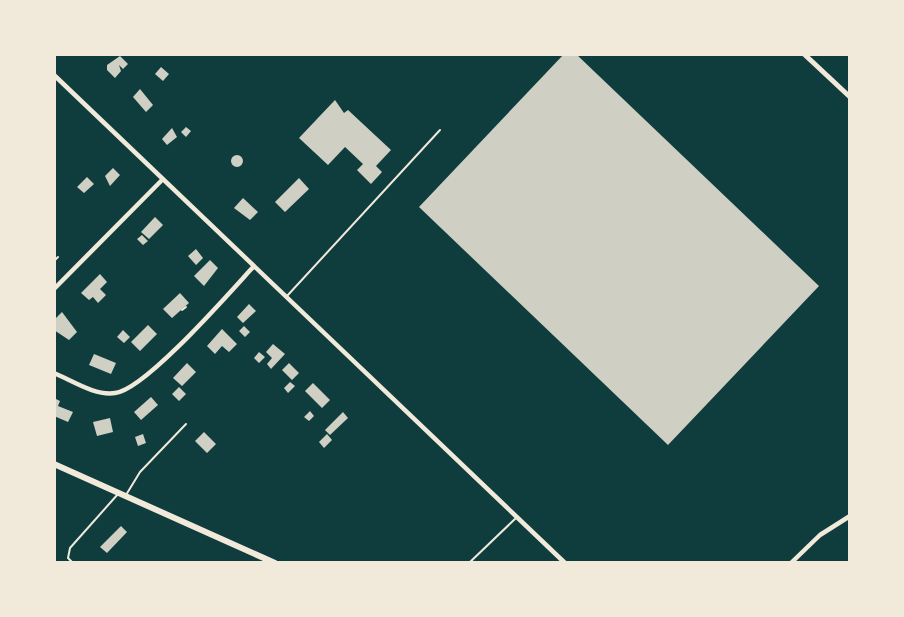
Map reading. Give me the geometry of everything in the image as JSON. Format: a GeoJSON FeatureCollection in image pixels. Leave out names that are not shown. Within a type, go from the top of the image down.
{"type":"FeatureCollection","features":[{"type":"Feature","properties":{"kind":"main road"},"geometry":{"type":"LineString","coordinates":[[54,464],[275,563]]}},
{"type":"Feature","properties":{"kind":"street"},"geometry":{"type":"LineString","coordinates":[[804,54],[850,97]]}},
{"type":"Feature","properties":{"kind":"street"},"geometry":{"type":"LineString","coordinates":[[54,75],[565,563]]}},
{"type":"Feature","properties":{"kind":"street"},"geometry":{"type":"LineString","coordinates":[[54,289],[163,179]]}},
{"type":"Feature","properties":{"kind":"street"},"geometry":{"type":"LineString","coordinates":[[54,373],[102,393],[127,390],[199,324],[254,266]]}},
{"type":"Feature","properties":{"kind":"street"},"geometry":{"type":"LineString","coordinates":[[791,563],[820,535],[850,516]]}},
{"type":"Feature","properties":{"kind":"lane"},"geometry":{"type":"LineString","coordinates":[[287,297],[440,130]]}},
{"type":"Feature","properties":{"kind":"lane"},"geometry":{"type":"LineString","coordinates":[[73,563],[68,558],[70,548],[187,424]]}},
{"type":"Feature","properties":{"kind":"lane"},"geometry":{"type":"LineString","coordinates":[[469,563],[517,517]]}},
{"type":"Feature","properties":{"kind":"path"},"geometry":{"type":"LineString","coordinates":[[54,261],[58,257]]}},
{"type":"Feature","properties":{"kind":"path"},"geometry":{"type":"LineString","coordinates":[[182,310],[186,307]]}},
{"type":"Feature","properties":{"kind":"building"},"geometry":{"type":"Polygon","coordinates":[[[564,54],[576,54],[819,286],[668,445],[419,207],[564,54]]]}},
{"type":"Feature","properties":{"kind":"building"},"geometry":{"type":"Polygon","coordinates":[[[120,56],[128,64],[123,69],[119,65],[121,71],[115,78],[107,70],[107,65],[120,56]]]}},
{"type":"Feature","properties":{"kind":"building"},"geometry":{"type":"Polygon","coordinates":[[[161,67],[169,74],[163,81],[155,74],[161,67]]]}},
{"type":"Feature","properties":{"kind":"building"},"geometry":{"type":"Polygon","coordinates":[[[140,89],[153,105],[146,112],[133,97],[140,89]]]}},
{"type":"Feature","properties":{"kind":"building"},"geometry":{"type":"Polygon","coordinates":[[[335,100],[344,113],[348,110],[391,150],[376,166],[382,172],[371,184],[357,170],[363,164],[345,147],[328,165],[299,138],[335,100]]]}},
{"type":"Feature","properties":{"kind":"building"},"geometry":{"type":"Polygon","coordinates":[[[186,127],[191,131],[186,137],[181,132],[186,127]]]}},
{"type":"Feature","properties":{"kind":"building"},"geometry":{"type":"Polygon","coordinates":[[[172,128],[177,137],[167,145],[162,139],[172,128]]]}},
{"type":"Feature","properties":{"kind":"building"},"geometry":{"type":"Polygon","coordinates":[[[232,156],[242,156],[242,166],[232,166],[232,156]]]}},
{"type":"Feature","properties":{"kind":"building"},"geometry":{"type":"Polygon","coordinates":[[[113,168],[120,175],[110,186],[105,176],[113,168]]]}},
{"type":"Feature","properties":{"kind":"building"},"geometry":{"type":"Polygon","coordinates":[[[87,177],[94,184],[84,193],[77,187],[87,177]]]}},
{"type":"Feature","properties":{"kind":"building"},"geometry":{"type":"Polygon","coordinates":[[[299,178],[309,189],[285,212],[275,202],[299,178]]]}},
{"type":"Feature","properties":{"kind":"building"},"geometry":{"type":"Polygon","coordinates":[[[243,198],[258,212],[250,220],[234,208],[243,198]]]}},
{"type":"Feature","properties":{"kind":"building"},"geometry":{"type":"Polygon","coordinates":[[[155,217],[163,225],[149,239],[141,232],[155,217]]]}},
{"type":"Feature","properties":{"kind":"building"},"geometry":{"type":"Polygon","coordinates":[[[142,235],[148,241],[143,245],[137,239],[142,235]]]}},
{"type":"Feature","properties":{"kind":"building"},"geometry":{"type":"Polygon","coordinates":[[[196,249],[203,258],[196,265],[188,256],[196,249]]]}},
{"type":"Feature","properties":{"kind":"building"},"geometry":{"type":"Polygon","coordinates":[[[210,260],[218,268],[204,286],[194,276],[210,260]]]}},
{"type":"Feature","properties":{"kind":"building"},"geometry":{"type":"Polygon","coordinates":[[[100,274],[107,282],[100,289],[106,295],[98,303],[93,297],[89,300],[81,293],[100,274]]]}},
{"type":"Feature","properties":{"kind":"building"},"geometry":{"type":"Polygon","coordinates":[[[180,293],[189,303],[172,318],[163,309],[180,293]]]}},
{"type":"Feature","properties":{"kind":"building"},"geometry":{"type":"Polygon","coordinates":[[[249,304],[256,311],[243,323],[237,317],[249,304]]]}},
{"type":"Feature","properties":{"kind":"building"},"geometry":{"type":"Polygon","coordinates":[[[62,312],[77,332],[69,340],[54,330],[54,320],[62,312]]]}},
{"type":"Feature","properties":{"kind":"building"},"geometry":{"type":"Polygon","coordinates":[[[148,325],[157,334],[140,351],[131,342],[148,325]]]}},
{"type":"Feature","properties":{"kind":"building"},"geometry":{"type":"Polygon","coordinates":[[[244,326],[250,332],[245,337],[239,331],[244,326]]]}},
{"type":"Feature","properties":{"kind":"building"},"geometry":{"type":"Polygon","coordinates":[[[222,329],[237,344],[229,352],[222,346],[215,354],[207,346],[222,329]]]}},
{"type":"Feature","properties":{"kind":"building"},"geometry":{"type":"Polygon","coordinates":[[[123,330],[130,337],[124,343],[117,337],[123,330]]]}},
{"type":"Feature","properties":{"kind":"building"},"geometry":{"type":"Polygon","coordinates":[[[273,344],[285,354],[271,369],[267,364],[272,358],[266,352],[273,344]]]}},
{"type":"Feature","properties":{"kind":"building"},"geometry":{"type":"Polygon","coordinates":[[[259,352],[265,357],[259,363],[254,358],[259,352]]]}},
{"type":"Feature","properties":{"kind":"building"},"geometry":{"type":"Polygon","coordinates":[[[94,354],[116,363],[111,374],[89,365],[94,354]]]}},
{"type":"Feature","properties":{"kind":"building"},"geometry":{"type":"Polygon","coordinates":[[[187,363],[196,372],[182,386],[173,378],[187,363]]]}},
{"type":"Feature","properties":{"kind":"building"},"geometry":{"type":"Polygon","coordinates":[[[289,363],[299,373],[292,380],[282,370],[289,363]]]}},
{"type":"Feature","properties":{"kind":"building"},"geometry":{"type":"Polygon","coordinates":[[[290,382],[295,386],[288,393],[284,388],[290,382]]]}},
{"type":"Feature","properties":{"kind":"building"},"geometry":{"type":"Polygon","coordinates":[[[313,383],[330,400],[322,408],[305,391],[313,383]]]}},
{"type":"Feature","properties":{"kind":"building"},"geometry":{"type":"Polygon","coordinates":[[[179,387],[186,394],[179,401],[172,394],[179,387]]]}},
{"type":"Feature","properties":{"kind":"building"},"geometry":{"type":"Polygon","coordinates":[[[151,397],[158,405],[141,420],[134,412],[151,397]]]}},
{"type":"Feature","properties":{"kind":"building"},"geometry":{"type":"Polygon","coordinates":[[[54,398],[60,401],[58,406],[73,412],[68,422],[54,416],[54,398]]]}},
{"type":"Feature","properties":{"kind":"building"},"geometry":{"type":"Polygon","coordinates":[[[310,411],[314,416],[309,421],[304,417],[310,411]]]}},
{"type":"Feature","properties":{"kind":"building"},"geometry":{"type":"Polygon","coordinates":[[[343,412],[348,418],[330,435],[325,430],[343,412]]]}},
{"type":"Feature","properties":{"kind":"building"},"geometry":{"type":"Polygon","coordinates":[[[110,418],[113,432],[97,436],[93,422],[110,418]]]}},
{"type":"Feature","properties":{"kind":"building"},"geometry":{"type":"Polygon","coordinates":[[[204,432],[216,444],[207,453],[195,441],[204,432]]]}},
{"type":"Feature","properties":{"kind":"building"},"geometry":{"type":"Polygon","coordinates":[[[143,434],[146,443],[138,446],[135,437],[143,434]]]}},
{"type":"Feature","properties":{"kind":"building"},"geometry":{"type":"Polygon","coordinates":[[[327,434],[332,440],[324,448],[319,442],[327,434]]]}},
{"type":"Feature","properties":{"kind":"building"},"geometry":{"type":"Polygon","coordinates":[[[121,526],[127,532],[107,553],[100,547],[121,526]]]}}]}
